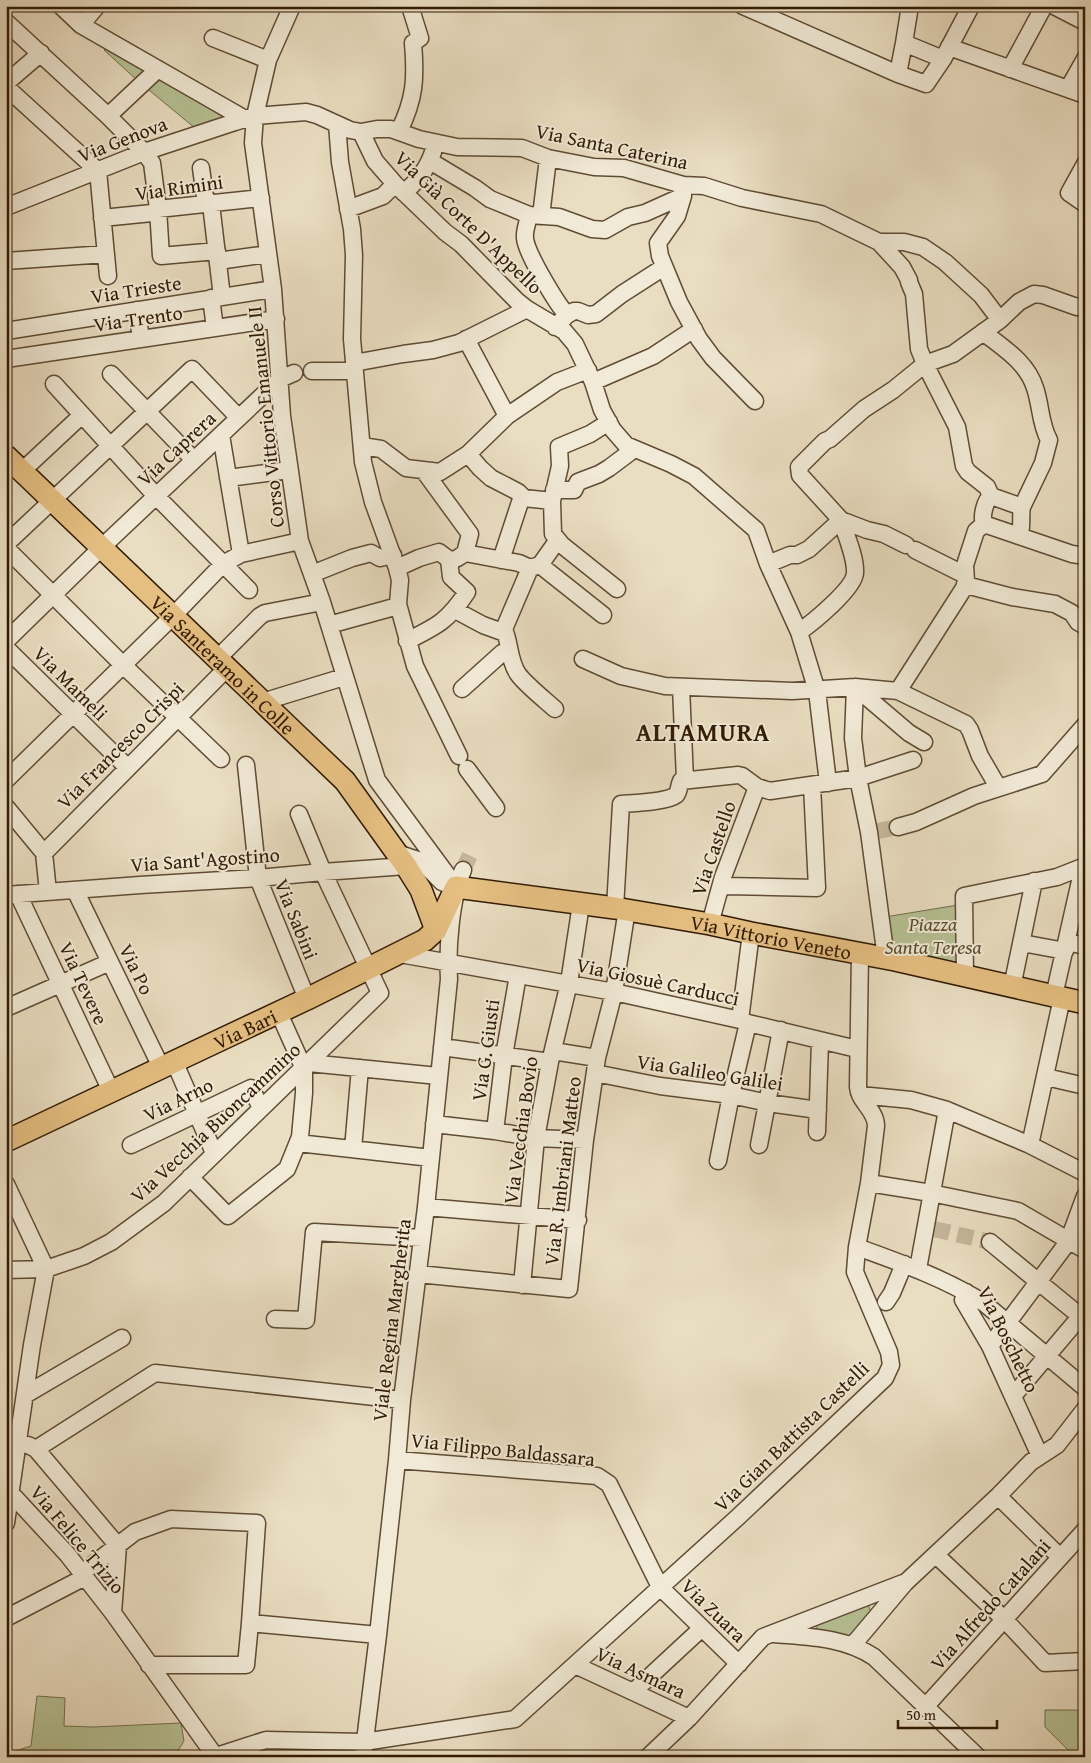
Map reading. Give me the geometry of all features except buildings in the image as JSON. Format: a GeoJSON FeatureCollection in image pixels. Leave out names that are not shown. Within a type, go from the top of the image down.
{"type":"FeatureCollection","features":[{"type":"Feature","properties":{"kind":"main road","name":"Via Santeramo in Colle"},"geometry":{"type":"LineString","coordinates":[[6,456],[344,781],[401,859],[421,890],[436,930]]}},
{"type":"Feature","properties":{"kind":"main road","name":"Via Vittorio Veneto"},"geometry":{"type":"LineString","coordinates":[[459,878],[581,904],[621,908],[886,958],[1085,1003]]}},
{"type":"Feature","properties":{"kind":"main road","name":"Via Bari"},"geometry":{"type":"LineString","coordinates":[[6,1141],[278,1011],[307,999],[425,940],[436,930],[459,878]]}},
{"type":"Feature","properties":{"kind":"street"},"geometry":{"type":"LineString","coordinates":[[61,6],[81,25],[158,69],[250,117]]}},
{"type":"Feature","properties":{"kind":"street"},"geometry":{"type":"LineString","coordinates":[[81,25],[97,6]]}},
{"type":"Feature","properties":{"kind":"street","name":"Corso Vittorio Emanuele II"},"geometry":{"type":"LineString","coordinates":[[292,6],[268,60],[250,117],[276,319],[287,376],[282,416],[300,541],[322,602],[377,780],[459,878]]}},
{"type":"Feature","properties":{"kind":"street"},"geometry":{"type":"LineString","coordinates":[[399,131],[410,110],[414,89],[413,43],[420,38],[410,6]]}},
{"type":"Feature","properties":{"kind":"street"},"geometry":{"type":"LineString","coordinates":[[743,6],[892,72],[926,84],[946,53],[971,6]]}},
{"type":"Feature","properties":{"kind":"street"},"geometry":{"type":"LineString","coordinates":[[892,72],[905,38],[910,6]]}},
{"type":"Feature","properties":{"kind":"street"},"geometry":{"type":"LineString","coordinates":[[1010,69],[1044,6]]}},
{"type":"Feature","properties":{"kind":"street"},"geometry":{"type":"LineString","coordinates":[[1054,6],[1085,22]]}},
{"type":"Feature","properties":{"kind":"street"},"geometry":{"type":"LineString","coordinates":[[6,22],[108,116],[144,152],[154,167],[161,256],[268,254]]}},
{"type":"Feature","properties":{"kind":"street"},"geometry":{"type":"LineString","coordinates":[[213,38],[268,60]]}},
{"type":"Feature","properties":{"kind":"street"},"geometry":{"type":"LineString","coordinates":[[905,38],[946,53],[1010,69],[1085,95]]}},
{"type":"Feature","properties":{"kind":"street"},"geometry":{"type":"LineString","coordinates":[[6,82],[41,53]]}},
{"type":"Feature","properties":{"kind":"street"},"geometry":{"type":"LineString","coordinates":[[1068,89],[1085,59]]}},
{"type":"Feature","properties":{"kind":"street"},"geometry":{"type":"LineString","coordinates":[[108,116],[158,69]]}},
{"type":"Feature","properties":{"kind":"street"},"geometry":{"type":"LineString","coordinates":[[6,88],[98,171],[108,276]]}},
{"type":"Feature","properties":{"kind":"street","name":"Via Genova"},"geometry":{"type":"LineString","coordinates":[[6,207],[144,152],[250,117],[306,112],[361,132]]}},
{"type":"Feature","properties":{"kind":"street"},"geometry":{"type":"LineString","coordinates":[[337,124],[340,162],[352,229],[354,255],[352,336],[363,462],[373,502],[400,580],[398,606],[415,666],[463,763],[496,808]]}},
{"type":"Feature","properties":{"kind":"street","name":"Via Santa Caterina"},"geometry":{"type":"LineString","coordinates":[[361,132],[391,129],[419,139],[457,147],[522,148],[548,158],[594,166],[624,168],[683,191],[704,186],[742,198],[814,212],[879,242]]}},
{"type":"Feature","properties":{"kind":"street","name":"Via Già Corte D'Appello"},"geometry":{"type":"LineString","coordinates":[[361,132],[376,161],[400,188],[445,232],[461,244],[516,301],[527,309],[561,321],[564,331],[575,344],[590,376],[602,410],[613,430],[626,444],[694,476],[756,530],[768,564],[799,632],[817,690],[820,784],[817,888],[726,886]]}},
{"type":"Feature","properties":{"kind":"street"},"geometry":{"type":"LineString","coordinates":[[348,209],[383,196],[420,178],[430,161],[436,143]]}},
{"type":"Feature","properties":{"kind":"street"},"geometry":{"type":"LineString","coordinates":[[548,158],[535,215],[524,238],[535,263],[560,307],[561,321]]}},
{"type":"Feature","properties":{"kind":"street"},"geometry":{"type":"LineString","coordinates":[[430,161],[490,198],[535,215],[559,217],[592,229],[605,230],[628,218],[645,213],[683,191]]}},
{"type":"Feature","properties":{"kind":"street"},"geometry":{"type":"LineString","coordinates":[[1085,164],[1068,193],[1085,204]]}},
{"type":"Feature","properties":{"kind":"street"},"geometry":{"type":"LineString","coordinates":[[202,168],[205,197],[211,204],[217,256],[215,328]]}},
{"type":"Feature","properties":{"kind":"street"},"geometry":{"type":"LineString","coordinates":[[683,191],[676,216],[658,244],[660,256],[679,302],[699,339],[713,358],[755,401]]}},
{"type":"Feature","properties":{"kind":"street","name":"Via Rimini"},"geometry":{"type":"LineString","coordinates":[[102,218],[152,213],[158,209],[261,198]]}},
{"type":"Feature","properties":{"kind":"street"},"geometry":{"type":"LineString","coordinates":[[879,242],[904,242],[923,246],[945,262],[981,295],[1000,320]]}},
{"type":"Feature","properties":{"kind":"street"},"geometry":{"type":"LineString","coordinates":[[879,242],[902,267],[909,280],[908,282],[914,294],[919,349],[957,427],[964,466],[968,472],[987,487],[991,496],[1022,507]]}},
{"type":"Feature","properties":{"kind":"street"},"geometry":{"type":"LineString","coordinates":[[6,260],[106,254]]}},
{"type":"Feature","properties":{"kind":"street"},"geometry":{"type":"LineString","coordinates":[[561,321],[576,310],[588,316],[596,314],[622,294],[664,267]]}},
{"type":"Feature","properties":{"kind":"street","name":"Via Trieste"},"geometry":{"type":"LineString","coordinates":[[6,331],[273,289]]}},
{"type":"Feature","properties":{"kind":"street"},"geometry":{"type":"LineString","coordinates":[[799,632],[824,613],[853,582],[856,575],[841,520],[800,475],[799,467],[825,441],[925,364],[953,354],[1000,320],[1019,302],[1034,294],[1076,307],[1085,305]]}},
{"type":"Feature","properties":{"kind":"street"},"geometry":{"type":"LineString","coordinates":[[312,371],[355,367],[403,354],[433,350],[466,339],[527,309]]}},
{"type":"Feature","properties":{"kind":"street"},"geometry":{"type":"LineString","coordinates":[[138,310],[142,339]]}},
{"type":"Feature","properties":{"kind":"street","name":"Via Trento"},"geometry":{"type":"LineString","coordinates":[[6,359],[276,319]]}},
{"type":"Feature","properties":{"kind":"street"},"geometry":{"type":"LineString","coordinates":[[58,323],[62,350]]}},
{"type":"Feature","properties":{"kind":"street"},"geometry":{"type":"LineString","coordinates":[[362,446],[381,449],[406,468],[440,472],[468,454],[507,416],[557,382],[590,376],[653,356],[694,329]]}},
{"type":"Feature","properties":{"kind":"street"},"geometry":{"type":"LineString","coordinates":[[983,332],[1022,363],[1035,387],[1044,431],[1049,440],[1044,463],[1022,507],[1019,536]]}},
{"type":"Feature","properties":{"kind":"street"},"geometry":{"type":"LineString","coordinates":[[466,339],[507,416]]}},
{"type":"Feature","properties":{"kind":"street"},"geometry":{"type":"LineString","coordinates":[[6,544],[192,369],[239,418]]}},
{"type":"Feature","properties":{"kind":"street"},"geometry":{"type":"LineString","coordinates":[[111,374],[194,460]]}},
{"type":"Feature","properties":{"kind":"street","name":"Via Caprera"},"geometry":{"type":"LineString","coordinates":[[6,640],[220,435],[287,376]]}},
{"type":"Feature","properties":{"kind":"street"},"geometry":{"type":"LineString","coordinates":[[54,384],[156,496],[249,590]]}},
{"type":"Feature","properties":{"kind":"street"},"geometry":{"type":"LineString","coordinates":[[22,471],[82,415]]}},
{"type":"Feature","properties":{"kind":"street"},"geometry":{"type":"LineString","coordinates":[[609,422],[590,434],[559,447],[560,466],[553,495],[553,534],[557,541],[617,590]]}},
{"type":"Feature","properties":{"kind":"street"},"geometry":{"type":"LineString","coordinates":[[220,435],[241,554]]}},
{"type":"Feature","properties":{"kind":"street"},"geometry":{"type":"LineString","coordinates":[[468,454],[491,478],[518,492],[524,498],[553,495],[574,490],[578,482],[609,468],[630,453],[633,448]]}},
{"type":"Feature","properties":{"kind":"street"},"geometry":{"type":"LineString","coordinates":[[228,478],[289,470]]}},
{"type":"Feature","properties":{"kind":"street"},"geometry":{"type":"LineString","coordinates":[[312,574],[352,558],[371,553],[380,558],[395,562],[439,552],[449,560],[455,560],[465,553],[470,534],[424,471]]}},
{"type":"Feature","properties":{"kind":"street"},"geometry":{"type":"LineString","coordinates":[[501,560],[522,496]]}},
{"type":"Feature","properties":{"kind":"street"},"geometry":{"type":"LineString","coordinates":[[984,524],[982,519],[987,500],[991,496]]}},
{"type":"Feature","properties":{"kind":"street"},"geometry":{"type":"LineString","coordinates":[[841,520],[884,534],[966,580],[1012,597],[1055,604],[1072,613],[1078,622],[1085,626]]}},
{"type":"Feature","properties":{"kind":"street"},"geometry":{"type":"LineString","coordinates":[[768,564],[790,555],[797,555],[809,549],[841,520]]}},
{"type":"Feature","properties":{"kind":"street"},"geometry":{"type":"LineString","coordinates":[[984,524],[1072,554],[1085,556]]}},
{"type":"Feature","properties":{"kind":"street"},"geometry":{"type":"LineString","coordinates":[[898,691],[966,580],[965,565],[976,531],[984,524]]}},
{"type":"Feature","properties":{"kind":"street"},"geometry":{"type":"LineString","coordinates":[[6,780],[123,666],[223,564],[241,554],[300,541]]}},
{"type":"Feature","properties":{"kind":"street"},"geometry":{"type":"LineString","coordinates":[[555,709],[518,674],[509,652],[504,629],[535,566],[557,541]]}},
{"type":"Feature","properties":{"kind":"street"},"geometry":{"type":"LineString","coordinates":[[6,548],[123,666],[221,759]]}},
{"type":"Feature","properties":{"kind":"street"},"geometry":{"type":"LineString","coordinates":[[465,553],[535,566],[602,615]]}},
{"type":"Feature","properties":{"kind":"street"},"geometry":{"type":"LineString","coordinates":[[407,641],[438,625],[455,610],[467,592],[451,577],[449,560]]}},
{"type":"Feature","properties":{"kind":"street","name":"Via Francesco Crispi"},"geometry":{"type":"LineString","coordinates":[[44,853],[177,718],[260,616],[265,613],[322,602]]}},
{"type":"Feature","properties":{"kind":"street"},"geometry":{"type":"LineString","coordinates":[[329,625],[398,606]]}},
{"type":"Feature","properties":{"kind":"street"},"geometry":{"type":"LineString","coordinates":[[455,610],[483,625],[505,633]]}},
{"type":"Feature","properties":{"kind":"street","name":"Via Mameli"},"geometry":{"type":"LineString","coordinates":[[6,648],[128,768]]}},
{"type":"Feature","properties":{"kind":"street"},"geometry":{"type":"LineString","coordinates":[[462,689],[502,653],[509,652]]}},
{"type":"Feature","properties":{"kind":"street"},"geometry":{"type":"LineString","coordinates":[[582,658],[621,676],[648,683],[681,687],[817,690],[855,687],[898,691],[966,724],[980,756],[998,787]]}},
{"type":"Feature","properties":{"kind":"street"},"geometry":{"type":"LineString","coordinates":[[262,702],[344,677]]}},
{"type":"Feature","properties":{"kind":"street"},"geometry":{"type":"LineString","coordinates":[[681,687],[683,780],[738,775],[757,787],[770,790],[858,778],[914,760]]}},
{"type":"Feature","properties":{"kind":"street"},"geometry":{"type":"LineString","coordinates":[[855,687],[909,733],[924,742]]}},
{"type":"Feature","properties":{"kind":"street"},"geometry":{"type":"LineString","coordinates":[[855,687],[853,738],[858,778],[874,831],[886,958]]}},
{"type":"Feature","properties":{"kind":"street"},"geometry":{"type":"LineString","coordinates":[[898,827],[916,822],[998,787],[1042,774],[1085,725]]}},
{"type":"Feature","properties":{"kind":"street","name":"Via Sabini"},"geometry":{"type":"LineString","coordinates":[[246,765],[258,878],[307,999]]}},
{"type":"Feature","properties":{"kind":"street","name":"Via R. Imbriani Matteo"},"geometry":{"type":"LineString","coordinates":[[418,1274],[570,1289],[585,1140],[596,1066],[614,992],[621,908],[621,804],[654,802],[675,796],[683,780]]}},
{"type":"Feature","properties":{"kind":"street","name":"Via Castello"},"geometry":{"type":"LineString","coordinates":[[710,924],[723,877],[757,787]]}},
{"type":"Feature","properties":{"kind":"street"},"geometry":{"type":"LineString","coordinates":[[6,807],[44,853],[48,892]]}},
{"type":"Feature","properties":{"kind":"street"},"geometry":{"type":"LineString","coordinates":[[299,814],[323,872],[368,968]]}},
{"type":"Feature","properties":{"kind":"street"},"geometry":{"type":"LineString","coordinates":[[401,859],[421,861],[442,882],[459,878]]}},
{"type":"Feature","properties":{"kind":"street","name":"Via Sant'Agostino"},"geometry":{"type":"LineString","coordinates":[[12,894],[258,878],[323,872],[401,859]]}},
{"type":"Feature","properties":{"kind":"street"},"geometry":{"type":"LineString","coordinates":[[966,976],[964,896],[1057,877],[1084,867],[1080,908],[1066,946],[1046,1076],[1030,1145]]}},
{"type":"Feature","properties":{"kind":"street","name":"Viale Regina Margherita"},"geometry":{"type":"LineString","coordinates":[[364,1749],[378,1636],[402,1400],[426,1207],[449,979],[448,962],[459,878]]}},
{"type":"Feature","properties":{"kind":"street"},"geometry":{"type":"LineString","coordinates":[[1012,987],[1034,881]]}},
{"type":"Feature","properties":{"kind":"street","name":"Via Po"},"geometry":{"type":"LineString","coordinates":[[75,890],[110,962],[167,1064],[197,1113],[214,1152]]}},
{"type":"Feature","properties":{"kind":"street","name":"Via Tevere"},"geometry":{"type":"LineString","coordinates":[[12,894],[60,984],[110,1091]]}},
{"type":"Feature","properties":{"kind":"street","name":"Via Vecchia Bovio"},"geometry":{"type":"LineString","coordinates":[[522,1284],[536,1138],[551,1057],[569,984],[581,904]]}},
{"type":"Feature","properties":{"kind":"street"},"geometry":{"type":"LineString","coordinates":[[718,1161],[744,1021],[751,933]]}},
{"type":"Feature","properties":{"kind":"street"},"geometry":{"type":"LineString","coordinates":[[1022,943],[1085,946]]}},
{"type":"Feature","properties":{"kind":"street","name":"Via Gian Battista Castelli"},"geometry":{"type":"LineString","coordinates":[[214,1756],[266,1740],[364,1749],[515,1718],[738,1518],[886,1378],[891,1364],[888,1352],[855,1272],[876,1121],[860,1095],[858,1087],[857,1049],[860,953]]}},
{"type":"Feature","properties":{"kind":"street","name":"Via Giosuè Carducci"},"geometry":{"type":"LineString","coordinates":[[400,954],[614,992],[857,1049]]}},
{"type":"Feature","properties":{"kind":"street"},"geometry":{"type":"LineString","coordinates":[[6,1008],[110,962]]}},
{"type":"Feature","properties":{"kind":"street","name":"Via Vecchia Buoncammino"},"geometry":{"type":"LineString","coordinates":[[6,1270],[46,1269],[84,1256],[111,1242],[164,1203],[214,1152],[306,1066],[380,993],[368,968]]}},
{"type":"Feature","properties":{"kind":"street","name":"Via G. Giusti"},"geometry":{"type":"LineString","coordinates":[[495,1130],[504,1056],[518,975]]}},
{"type":"Feature","properties":{"kind":"street"},"geometry":{"type":"LineString","coordinates":[[190,1177],[228,1216],[287,1169],[300,1137],[306,1066],[278,1011]]}},
{"type":"Feature","properties":{"kind":"street"},"geometry":{"type":"LineString","coordinates":[[759,1144],[781,1030]]}},
{"type":"Feature","properties":{"kind":"street"},"geometry":{"type":"LineString","coordinates":[[817,1132],[820,1041]]}},
{"type":"Feature","properties":{"kind":"street","name":"Via Galileo Galilei"},"geometry":{"type":"LineString","coordinates":[[442,1047],[504,1056],[551,1057],[596,1066],[660,1086],[818,1110]]}},
{"type":"Feature","properties":{"kind":"street"},"geometry":{"type":"LineString","coordinates":[[306,1066],[360,1068],[438,1076]]}},
{"type":"Feature","properties":{"kind":"street"},"geometry":{"type":"LineString","coordinates":[[353,1149],[360,1068]]}},
{"type":"Feature","properties":{"kind":"street"},"geometry":{"type":"LineString","coordinates":[[1046,1076],[1085,1086]]}},
{"type":"Feature","properties":{"kind":"street","name":"Via Arno"},"geometry":{"type":"LineString","coordinates":[[131,1145],[251,1088],[261,1108]]}},
{"type":"Feature","properties":{"kind":"street"},"geometry":{"type":"LineString","coordinates":[[860,1095],[911,1100],[946,1110],[1030,1145],[1085,1173]]}},
{"type":"Feature","properties":{"kind":"street"},"geometry":{"type":"LineString","coordinates":[[886,1302],[911,1266],[930,1228],[931,1192],[946,1110]]}},
{"type":"Feature","properties":{"kind":"street"},"geometry":{"type":"LineString","coordinates":[[434,1124],[495,1130],[536,1138],[585,1140]]}},
{"type":"Feature","properties":{"kind":"street"},"geometry":{"type":"LineString","coordinates":[[298,1143],[431,1158]]}},
{"type":"Feature","properties":{"kind":"street"},"geometry":{"type":"LineString","coordinates":[[868,1183],[931,1192],[1018,1211],[1068,1242],[1085,1250]]}},
{"type":"Feature","properties":{"kind":"street"},"geometry":{"type":"LineString","coordinates":[[6,1184],[12,1212],[46,1269],[25,1395],[13,1447],[6,1524]]}},
{"type":"Feature","properties":{"kind":"street"},"geometry":{"type":"LineString","coordinates":[[990,1346],[1068,1242],[1085,1196]]}},
{"type":"Feature","properties":{"kind":"street"},"geometry":{"type":"LineString","coordinates":[[426,1207],[578,1220]]}},
{"type":"Feature","properties":{"kind":"street"},"geometry":{"type":"LineString","coordinates":[[275,1319],[306,1320],[314,1232],[422,1238]]}},
{"type":"Feature","properties":{"kind":"street"},"geometry":{"type":"LineString","coordinates":[[990,1242],[1083,1316],[1013,1396]]}},
{"type":"Feature","properties":{"kind":"street","name":"Via Boschetto"},"geometry":{"type":"LineString","coordinates":[[857,1247],[911,1266],[966,1292],[963,1300],[990,1346],[1040,1456]]}},
{"type":"Feature","properties":{"kind":"street"},"geometry":{"type":"LineString","coordinates":[[966,1292],[984,1303],[1008,1322],[1085,1388]]}},
{"type":"Feature","properties":{"kind":"street"},"geometry":{"type":"LineString","coordinates":[[25,1395],[122,1338]]}},
{"type":"Feature","properties":{"kind":"street"},"geometry":{"type":"LineString","coordinates":[[13,1447],[36,1449],[155,1373],[402,1400]]}},
{"type":"Feature","properties":{"kind":"street"},"geometry":{"type":"LineString","coordinates":[[852,1646],[905,1583],[998,1496],[1031,1462],[1056,1445],[1085,1408]]}},
{"type":"Feature","properties":{"kind":"street"},"geometry":{"type":"LineString","coordinates":[[36,1449],[118,1546],[113,1613],[214,1756]]}},
{"type":"Feature","properties":{"kind":"street","name":"Via Filippo Baldassara"},"geometry":{"type":"LineString","coordinates":[[397,1460],[597,1476],[609,1484],[660,1587]]}},
{"type":"Feature","properties":{"kind":"street","name":"Via Felice Trizio"},"geometry":{"type":"LineString","coordinates":[[8,1490],[67,1554],[113,1613]]}},
{"type":"Feature","properties":{"kind":"street"},"geometry":{"type":"LineString","coordinates":[[998,1496],[1060,1557]]}},
{"type":"Feature","properties":{"kind":"street"},"geometry":{"type":"LineString","coordinates":[[6,1618],[83,1575],[136,1532],[171,1519],[256,1523],[246,1665],[150,1665]]}},
{"type":"Feature","properties":{"kind":"street","name":"Via Alfredo Catalani"},"geometry":{"type":"LineString","coordinates":[[926,1706],[1085,1530]]}},
{"type":"Feature","properties":{"kind":"street"},"geometry":{"type":"LineString","coordinates":[[936,1555],[1005,1620],[1045,1663],[1085,1661]]}},
{"type":"Feature","properties":{"kind":"street"},"geometry":{"type":"LineString","coordinates":[[648,1757],[689,1718],[763,1637],[769,1633],[905,1583]]}},
{"type":"Feature","properties":{"kind":"street","name":"Via Zuara"},"geometry":{"type":"LineString","coordinates":[[660,1587],[739,1664]]}},
{"type":"Feature","properties":{"kind":"street"},"geometry":{"type":"LineString","coordinates":[[250,1622],[378,1636]]}},
{"type":"Feature","properties":{"kind":"street"},"geometry":{"type":"LineString","coordinates":[[633,1692],[702,1628]]}},
{"type":"Feature","properties":{"kind":"street"},"geometry":{"type":"LineString","coordinates":[[769,1633],[840,1641],[874,1656],[978,1757]]}},
{"type":"Feature","properties":{"kind":"street","name":"Via Asmara"},"geometry":{"type":"LineString","coordinates":[[575,1665],[689,1718]]}},
{"type":"Feature","properties":{"kind":"green space"},"geometry":{"type":"Polygon","coordinates":[[[109,45],[152,70],[139,82],[104,50],[109,45]]]}},
{"type":"Feature","properties":{"kind":"green space"},"geometry":{"type":"Polygon","coordinates":[[[157,74],[234,118],[195,128],[144,86],[157,74]]]}},
{"type":"Feature","properties":{"kind":"green space","name":"Piazza Santa Teresa"},"geometry":{"type":"Polygon","coordinates":[[[958,905],[960,966],[891,953],[885,917],[958,905]]]}},
{"type":"Feature","properties":{"kind":"green space"},"geometry":{"type":"Polygon","coordinates":[[[868,1604],[872,1615],[852,1636],[843,1638],[820,1633],[814,1624],[868,1604]]]}},
{"type":"Feature","properties":{"kind":"green space"},"geometry":{"type":"Polygon","coordinates":[[[37,1696],[65,1698],[64,1726],[93,1727],[181,1723],[184,1741],[174,1757],[6,1757],[6,1754],[31,1746],[37,1696]]]}},
{"type":"Feature","properties":{"kind":"green space"},"geometry":{"type":"Polygon","coordinates":[[[1045,1710],[1085,1710],[1085,1757],[1075,1757],[1045,1727],[1045,1710]]]}},
{"type":"Feature","properties":{"kind":"green space"},"geometry":{"type":"Polygon","coordinates":[[[268,1749],[355,1749],[354,1757],[244,1757],[268,1749]]]}},
{"type":"Feature","properties":{"kind":"tunnel"},"geometry":{"type":"LineString","coordinates":[[878,831],[898,827]]}},
{"type":"Feature","properties":{"kind":"tunnel"},"geometry":{"type":"LineString","coordinates":[[463,870],[470,855]]}},
{"type":"Feature","properties":{"kind":"tunnel"},"geometry":{"type":"LineString","coordinates":[[934,1229],[990,1242]]}},
{"type":"Feature","properties":{"kind":"district","name":"ALTAMURA"},"geometry":{"type":"Point","coordinates":[703,732]}}]}
